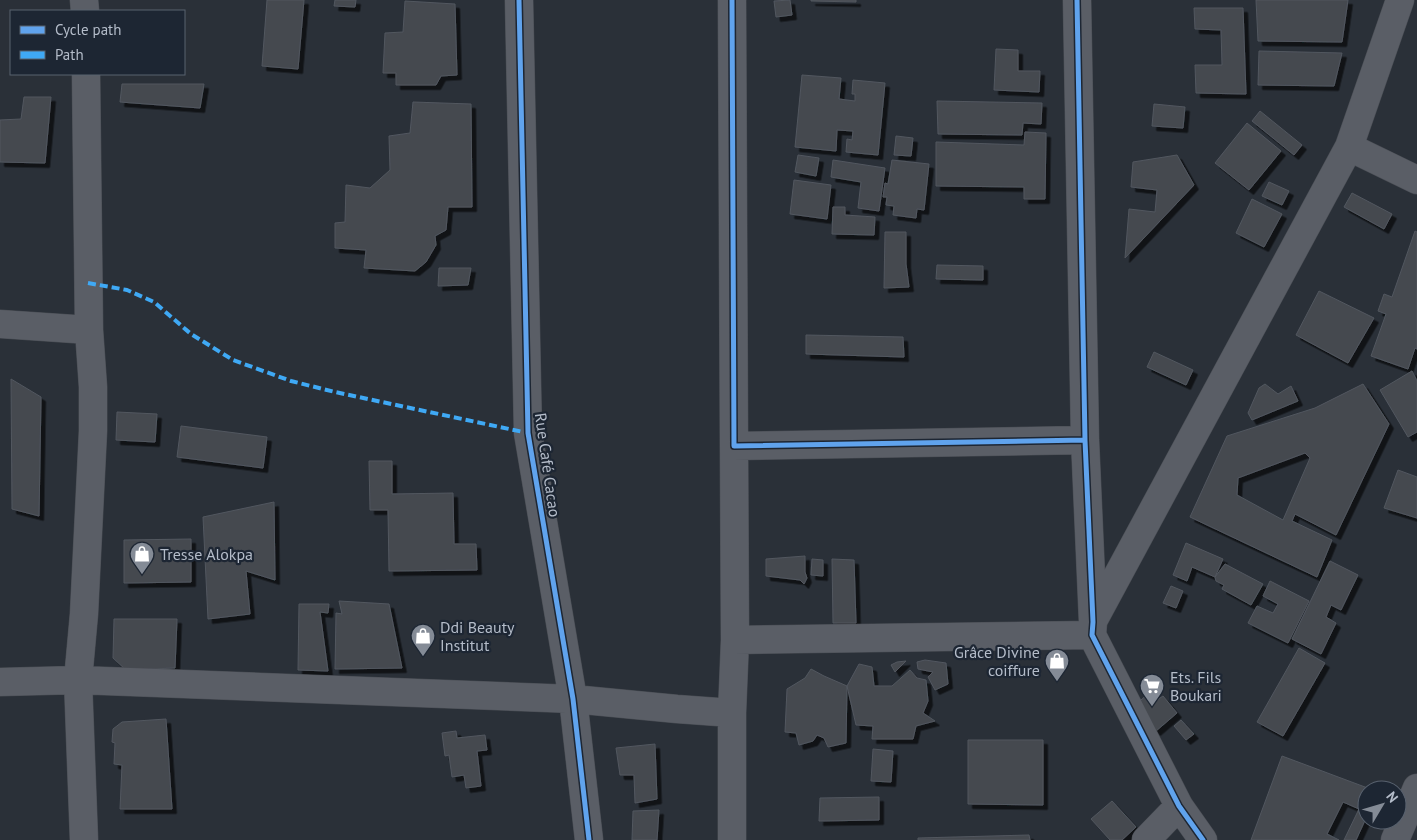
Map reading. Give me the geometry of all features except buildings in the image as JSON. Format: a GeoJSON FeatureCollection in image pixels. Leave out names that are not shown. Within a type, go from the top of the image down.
{"type":"FeatureCollection","features":[{"type":"Feature","properties":{"kind":"street","name":"Rue Café Cacao"},"geometry":{"type":"LineString","coordinates":[[519,0],[528,433],[573,699],[589,840]]}},
{"type":"Feature","properties":{"kind":"street"},"geometry":{"type":"LineString","coordinates":[[732,0],[735,640],[732,713],[732,840]]}},
{"type":"Feature","properties":{"kind":"street"},"geometry":{"type":"LineString","coordinates":[[1077,0],[1085,440],[1092,629],[1179,806],[1203,840]]}},
{"type":"Feature","properties":{"kind":"street"},"geometry":{"type":"LineString","coordinates":[[1092,629],[1349,147],[1400,0]]}},
{"type":"Feature","properties":{"kind":"street"},"geometry":{"type":"LineString","coordinates":[[84,840],[78,680],[84,614],[93,431],[93,387],[89,330],[86,75]]}},
{"type":"Feature","properties":{"kind":"street"},"geometry":{"type":"LineString","coordinates":[[1349,147],[1417,180]]}},
{"type":"Feature","properties":{"kind":"street"},"geometry":{"type":"LineString","coordinates":[[0,324],[89,330]]}},
{"type":"Feature","properties":{"kind":"street"},"geometry":{"type":"LineString","coordinates":[[734,446],[1085,440]]}},
{"type":"Feature","properties":{"kind":"street"},"geometry":{"type":"LineString","coordinates":[[735,640],[1092,629]]}},
{"type":"Feature","properties":{"kind":"street"},"geometry":{"type":"LineString","coordinates":[[0,682],[78,680],[573,699],[732,713]]}},
{"type":"Feature","properties":{"kind":"street"},"geometry":{"type":"LineString","coordinates":[[1395,840],[1417,788]]}},
{"type":"Feature","properties":{"kind":"street"},"geometry":{"type":"LineString","coordinates":[[1146,840],[1179,806]]}},
{"type":"Feature","properties":{"kind":"marked path"},"geometry":{"type":"LineString","coordinates":[[88,283],[127,290],[154,302],[191,334],[233,360],[291,381],[528,433]]}},
{"type":"Feature","properties":{"kind":"cycle path"},"geometry":{"type":"LineString","coordinates":[[519,0],[528,433],[573,699],[589,840]]}},
{"type":"Feature","properties":{"kind":"cycle path"},"geometry":{"type":"LineString","coordinates":[[732,0],[734,446],[1085,440]]}},
{"type":"Feature","properties":{"kind":"cycle path"},"geometry":{"type":"LineString","coordinates":[[1077,0],[1085,440],[1092,635],[1179,806],[1203,840]]}},
{"type":"Feature","properties":{"kind":"place","name":"Tresse Alokpa"},"geometry":{"type":"Point","coordinates":[142,575]}},
{"type":"Feature","properties":{"kind":"place","name":"Ddi Beauty Institut"},"geometry":{"type":"Point","coordinates":[423,657]}},
{"type":"Feature","properties":{"kind":"place","name":"Grâce Divine coiffure"},"geometry":{"type":"Point","coordinates":[1057,682]}},
{"type":"Feature","properties":{"kind":"place","name":"Ets. Fils Boukari"},"geometry":{"type":"Point","coordinates":[1152,707]}}]}
